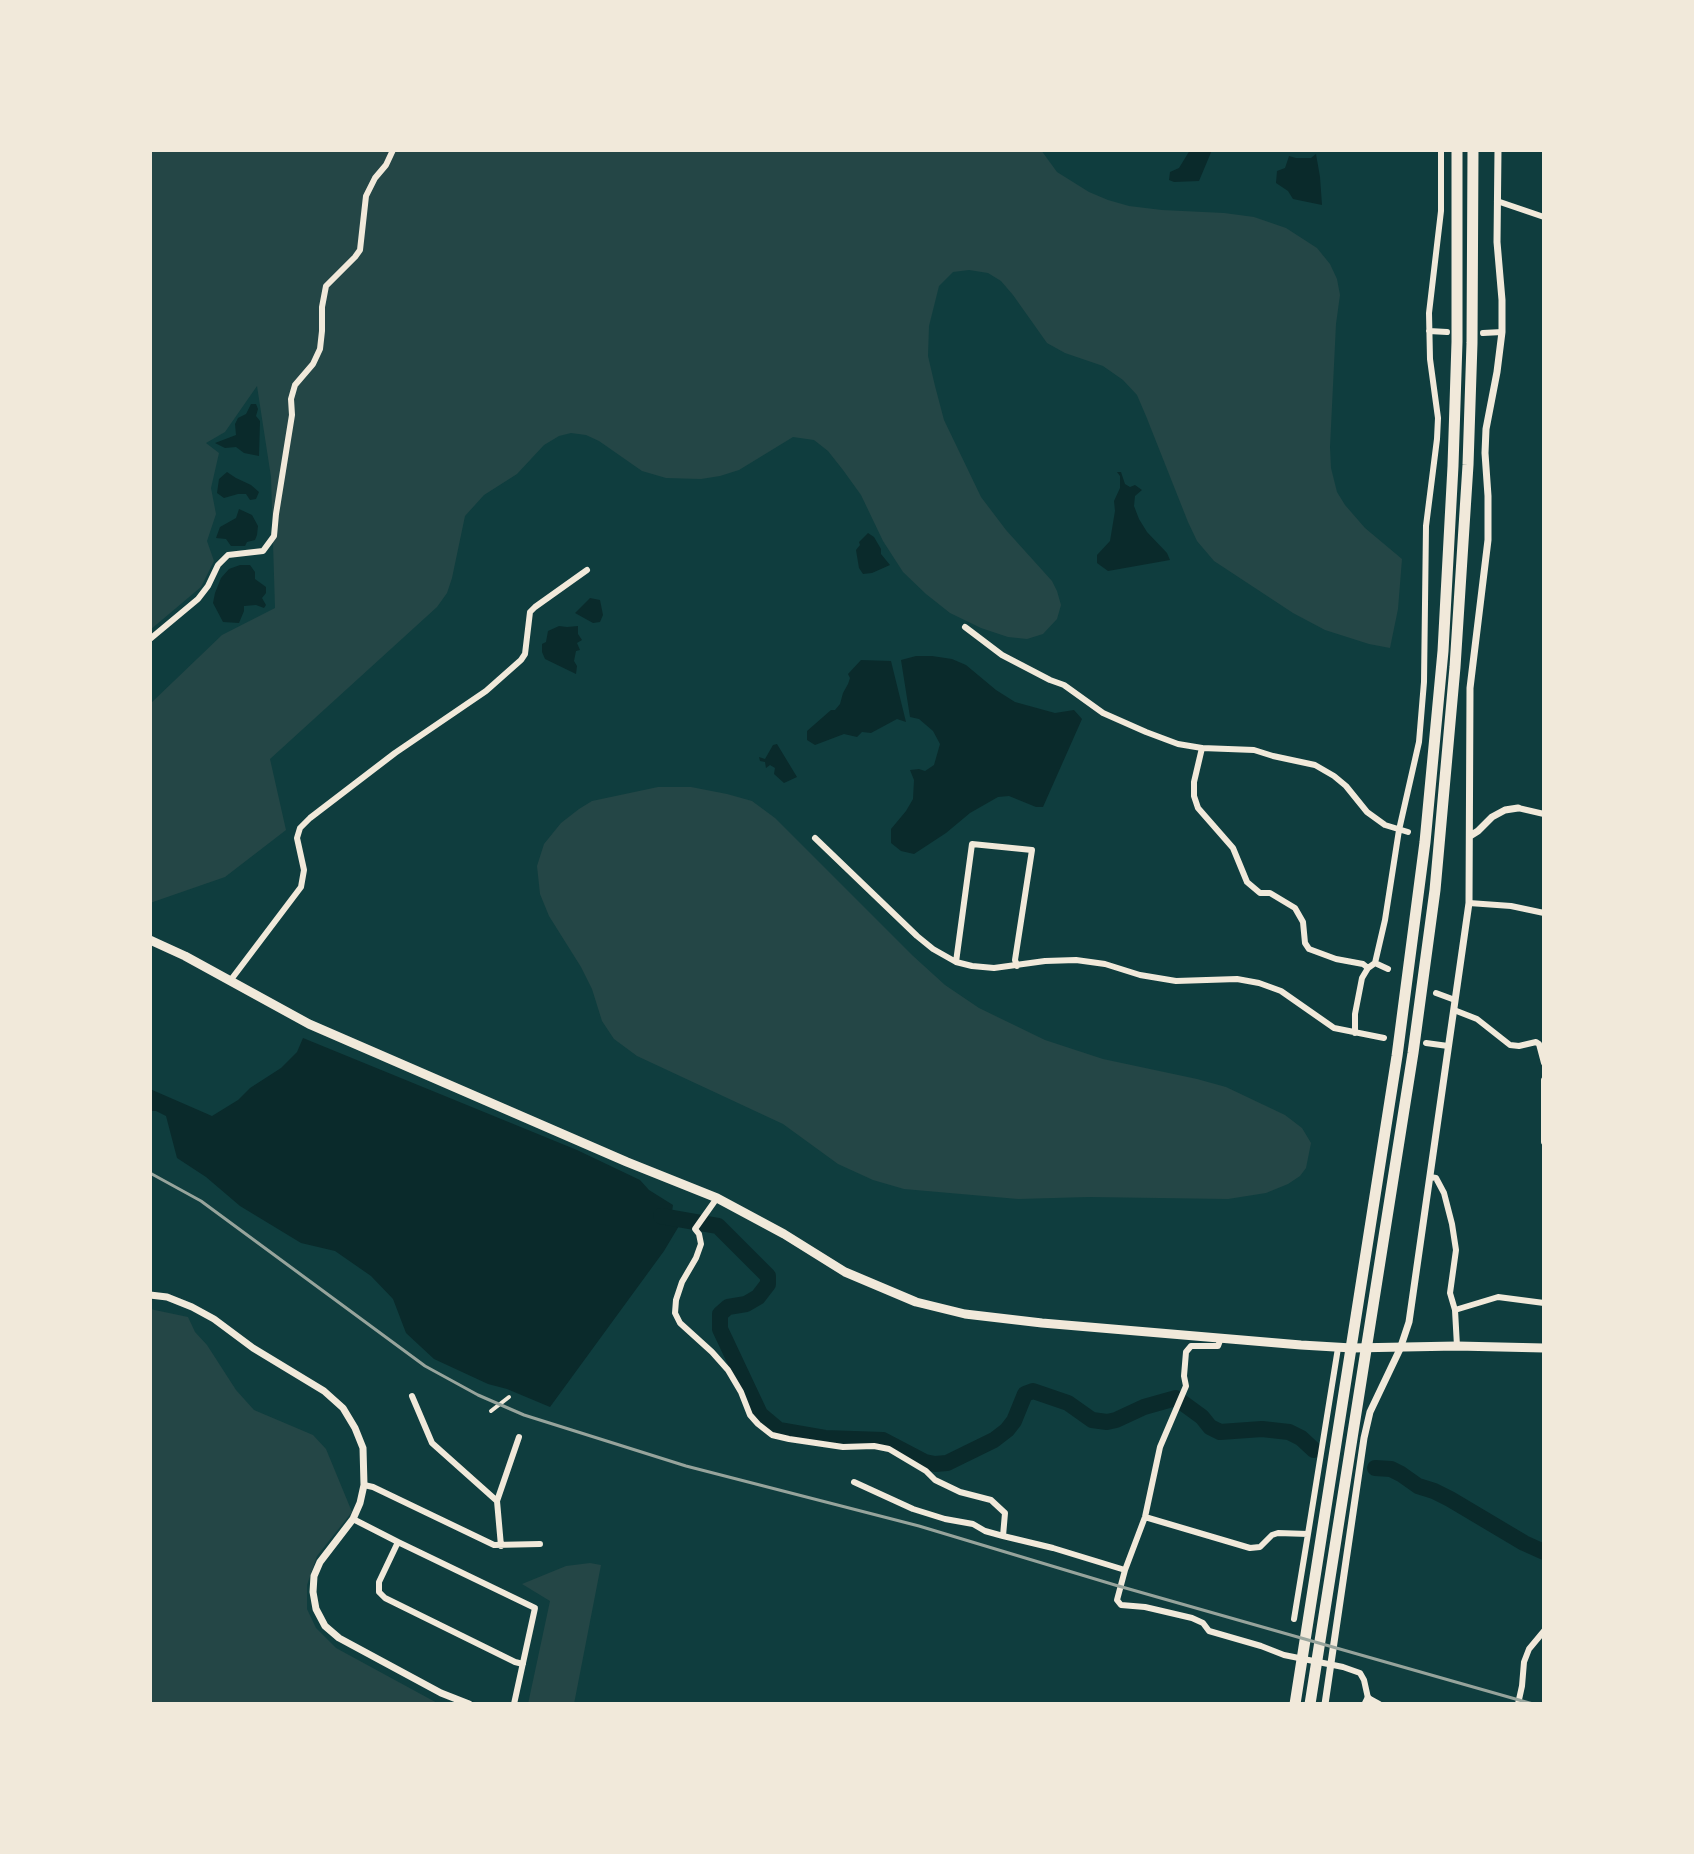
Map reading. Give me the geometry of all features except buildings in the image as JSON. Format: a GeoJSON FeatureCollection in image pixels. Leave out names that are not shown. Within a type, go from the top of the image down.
{"type":"FeatureCollection","features":[{"type":"Feature","properties":{"kind":"highway"},"geometry":{"type":"LineString","coordinates":[[1295,1704],[1403,1010],[1425,842],[1443,651],[1453,466],[1457,342],[1457,150]]}},
{"type":"Feature","properties":{"kind":"highway"},"geometry":{"type":"LineString","coordinates":[[1310,1704],[1413,1053],[1435,890],[1468,465],[1473,150]]}},
{"type":"Feature","properties":{"kind":"main road"},"geometry":{"type":"LineString","coordinates":[[150,940],[309,1024],[717,1198],[845,1272],[916,1302],[980,1316],[1338,1348],[1544,1348]]}},
{"type":"Feature","properties":{"kind":"street"},"geometry":{"type":"LineString","coordinates":[[150,639],[198,599],[218,565],[228,555],[263,551],[274,536],[295,385],[313,364],[320,349],[326,286],[360,250],[366,196],[393,150]]}},
{"type":"Feature","properties":{"kind":"street"},"geometry":{"type":"LineString","coordinates":[[1355,1033],[1362,978],[1375,963],[1385,920],[1399,830],[1419,742],[1424,682],[1426,526],[1438,418],[1430,359],[1429,313],[1441,211],[1441,150]]}},
{"type":"Feature","properties":{"kind":"street"},"geometry":{"type":"LineString","coordinates":[[1325,1704],[1364,1438],[1370,1412],[1400,1349],[1409,1322],[1469,903],[1470,688],[1488,540],[1486,429],[1502,332],[1497,242],[1498,150]]}},
{"type":"Feature","properties":{"kind":"street"},"geometry":{"type":"LineString","coordinates":[[1497,201],[1544,217]]}},
{"type":"Feature","properties":{"kind":"street"},"geometry":{"type":"LineString","coordinates":[[1429,331],[1447,332]]}},
{"type":"Feature","properties":{"kind":"street"},"geometry":{"type":"LineString","coordinates":[[1483,333],[1502,332]]}},
{"type":"Feature","properties":{"kind":"street"},"geometry":{"type":"LineString","coordinates":[[230,981],[301,887],[304,870],[297,838],[300,828],[395,753],[486,691],[521,660],[525,654],[530,612],[587,570]]}},
{"type":"Feature","properties":{"kind":"street"},"geometry":{"type":"LineString","coordinates":[[965,627],[1002,655],[1064,685],[1103,713],[1178,744],[1254,750],[1315,765],[1346,786],[1367,812],[1385,825],[1408,832]]}},
{"type":"Feature","properties":{"kind":"street"},"geometry":{"type":"LineString","coordinates":[[1202,748],[1194,782],[1198,808],[1233,848],[1247,882],[1260,893],[1270,893],[1295,908],[1303,922],[1305,943],[1309,949],[1368,968]]}},
{"type":"Feature","properties":{"kind":"street"},"geometry":{"type":"LineString","coordinates":[[1460,836],[1470,836],[1505,810],[1518,808],[1544,814]]}},
{"type":"Feature","properties":{"kind":"street"},"geometry":{"type":"LineString","coordinates":[[815,838],[917,936],[956,962],[994,968],[1076,960],[1176,981],[1237,979],[1281,991],[1334,1028],[1384,1038]]}},
{"type":"Feature","properties":{"kind":"street"},"geometry":{"type":"LineString","coordinates":[[956,962],[972,844],[1032,850],[1015,960],[1017,966]]}},
{"type":"Feature","properties":{"kind":"street"},"geometry":{"type":"LineString","coordinates":[[1469,903],[1525,907],[1544,913]]}},
{"type":"Feature","properties":{"kind":"street"},"geometry":{"type":"LineString","coordinates":[[1375,963],[1388,969]]}},
{"type":"Feature","properties":{"kind":"street"},"geometry":{"type":"LineString","coordinates":[[1436,993],[1455,1000]]}},
{"type":"Feature","properties":{"kind":"street"},"geometry":{"type":"LineString","coordinates":[[1454,1010],[1477,1019],[1510,1045],[1536,1042],[1544,1063]]}},
{"type":"Feature","properties":{"kind":"street"},"geometry":{"type":"LineString","coordinates":[[1426,1043],[1448,1046]]}},
{"type":"Feature","properties":{"kind":"street"},"geometry":{"type":"LineString","coordinates":[[1544,1080],[1544,1142]]}},
{"type":"Feature","properties":{"kind":"street"},"geometry":{"type":"LineString","coordinates":[[1430,1177],[1436,1178],[1444,1193],[1452,1224],[1456,1250],[1450,1293],[1455,1310],[1457,1346]]}},
{"type":"Feature","properties":{"kind":"street"},"geometry":{"type":"LineString","coordinates":[[717,1198],[695,1229],[701,1244],[682,1282],[675,1313],[680,1323],[728,1370],[750,1415],[772,1435],[843,1447],[889,1449],[947,1486],[991,1500],[1005,1513],[1003,1536]]}},
{"type":"Feature","properties":{"kind":"street"},"geometry":{"type":"LineString","coordinates":[[150,1295],[167,1297],[214,1319],[253,1348],[324,1391],[343,1408],[363,1448],[364,1485],[353,1519],[320,1562],[314,1576],[316,1609],[325,1626],[339,1638],[441,1693],[469,1704]]}},
{"type":"Feature","properties":{"kind":"street"},"geometry":{"type":"LineString","coordinates":[[1455,1310],[1498,1297],[1544,1303]]}},
{"type":"Feature","properties":{"kind":"street"},"geometry":{"type":"LineString","coordinates":[[1221,1338],[1218,1346],[1191,1346],[1186,1352],[1186,1386],[1160,1447],[1145,1517],[1117,1600],[1121,1605],[1192,1618],[1203,1623],[1209,1631],[1284,1655],[1360,1673],[1367,1701],[1379,1704]]}},
{"type":"Feature","properties":{"kind":"street"},"geometry":{"type":"LineString","coordinates":[[1294,1619],[1338,1348]]}},
{"type":"Feature","properties":{"kind":"street"},"geometry":{"type":"LineString","coordinates":[[412,1396],[432,1443],[497,1501]]}},
{"type":"Feature","properties":{"kind":"street"},"geometry":{"type":"LineString","coordinates":[[491,1411],[509,1397]]}},
{"type":"Feature","properties":{"kind":"street"},"geometry":{"type":"LineString","coordinates":[[501,1546],[497,1501],[519,1437]]}},
{"type":"Feature","properties":{"kind":"street"},"geometry":{"type":"LineString","coordinates":[[854,1482],[913,1509],[1125,1570]]}},
{"type":"Feature","properties":{"kind":"street"},"geometry":{"type":"LineString","coordinates":[[364,1485],[494,1545],[540,1544]]}},
{"type":"Feature","properties":{"kind":"street"},"geometry":{"type":"LineString","coordinates":[[1145,1517],[1250,1548],[1260,1547],[1278,1533],[1308,1534]]}},
{"type":"Feature","properties":{"kind":"street"},"geometry":{"type":"LineString","coordinates":[[353,1519],[535,1608],[514,1704]]}},
{"type":"Feature","properties":{"kind":"street"},"geometry":{"type":"LineString","coordinates":[[398,1542],[379,1582],[379,1592],[385,1598],[523,1664]]}},
{"type":"Feature","properties":{"kind":"street"},"geometry":{"type":"LineString","coordinates":[[1518,1704],[1524,1662],[1529,1649],[1544,1631]]}},
{"type":"Feature","properties":{"kind":"shaded area"},"geometry":{"type":"Polygon","coordinates":[[[150,150],[1041,150],[1057,172],[1108,200],[1162,210],[1254,217],[1286,228],[1317,248],[1337,279],[1340,295],[1336,324],[1331,468],[1337,492],[1345,505],[1365,528],[1402,559],[1398,609],[1390,648],[1325,630],[1293,613],[1214,561],[1197,541],[1188,522],[1137,395],[1103,366],[1065,353],[1047,343],[1001,281],[988,273],[969,270],[953,272],[939,286],[929,326],[928,356],[935,386],[944,420],[981,497],[1057,591],[1061,605],[1057,619],[1043,634],[1027,639],[1008,637],[981,628],[950,613],[926,594],[903,572],[883,541],[861,495],[843,470],[828,451],[814,440],[793,437],[739,470],[701,479],[666,478],[642,471],[586,435],[571,433],[559,436],[544,445],[517,474],[484,495],[465,516],[452,578],[447,593],[437,607],[270,759],[286,830],[225,877],[150,903],[150,704],[222,635],[275,608],[271,477],[257,386],[225,432],[206,443],[219,453],[211,488],[216,514],[207,541],[214,561],[201,587],[150,630],[150,150]]]}},
{"type":"Feature","properties":{"kind":"shaded area"},"geometry":{"type":"Polygon","coordinates":[[[1190,150],[1212,150],[1199,181],[1169,180],[1170,172],[1179,168],[1190,150]]]}},
{"type":"Feature","properties":{"kind":"shaded area"},"geometry":{"type":"Polygon","coordinates":[[[1316,154],[1322,205],[1293,199],[1276,183],[1277,171],[1285,168],[1289,156],[1311,158],[1316,154]]]}},
{"type":"Feature","properties":{"kind":"shaded area"},"geometry":{"type":"Polygon","coordinates":[[[251,404],[256,404],[256,416],[260,421],[259,456],[215,443],[236,435],[235,424],[251,404]]]}},
{"type":"Feature","properties":{"kind":"shaded area"},"geometry":{"type":"Polygon","coordinates":[[[227,472],[259,492],[256,499],[250,500],[246,494],[224,498],[217,493],[219,479],[227,472]]]}},
{"type":"Feature","properties":{"kind":"shaded area"},"geometry":{"type":"Polygon","coordinates":[[[1117,472],[1121,472],[1125,484],[1142,490],[1135,496],[1134,506],[1139,519],[1170,560],[1108,571],[1097,563],[1097,555],[1110,541],[1114,501],[1120,488],[1117,472]]]}},
{"type":"Feature","properties":{"kind":"shaded area"},"geometry":{"type":"Polygon","coordinates":[[[239,509],[252,515],[258,526],[257,535],[245,546],[231,546],[226,539],[216,538],[220,527],[236,518],[239,509]]]}},
{"type":"Feature","properties":{"kind":"shaded area"},"geometry":{"type":"Polygon","coordinates":[[[868,533],[874,537],[890,565],[863,574],[856,550],[868,533]]]}},
{"type":"Feature","properties":{"kind":"shaded area"},"geometry":{"type":"Polygon","coordinates":[[[250,565],[255,579],[266,587],[262,598],[266,605],[264,608],[244,606],[239,623],[223,622],[213,603],[215,593],[229,569],[250,565]]]}},
{"type":"Feature","properties":{"kind":"shaded area"},"geometry":{"type":"Polygon","coordinates":[[[590,598],[600,600],[603,615],[600,622],[593,623],[575,613],[590,598]]]}},
{"type":"Feature","properties":{"kind":"shaded area"},"geometry":{"type":"Polygon","coordinates":[[[559,626],[578,626],[582,640],[577,643],[580,650],[576,651],[574,661],[576,674],[545,659],[542,652],[548,631],[559,626]]]}},
{"type":"Feature","properties":{"kind":"shaded area"},"geometry":{"type":"Polygon","coordinates":[[[916,656],[952,659],[966,665],[1015,702],[1055,713],[1074,710],[1082,719],[1043,807],[1009,796],[998,797],[970,813],[914,854],[901,851],[891,843],[891,829],[913,799],[914,780],[910,770],[925,771],[934,765],[940,744],[933,731],[919,719],[910,717],[901,660],[916,656]]]}},
{"type":"Feature","properties":{"kind":"shaded area"},"geometry":{"type":"Polygon","coordinates":[[[861,660],[891,661],[906,722],[897,719],[871,733],[862,732],[857,737],[844,734],[815,745],[807,740],[807,731],[840,704],[850,678],[848,674],[861,660]]]}},
{"type":"Feature","properties":{"kind":"shaded area"},"geometry":{"type":"Polygon","coordinates":[[[777,744],[797,777],[784,783],[774,774],[775,768],[770,765],[766,768],[759,757],[765,759],[773,745],[777,744]]]}},
{"type":"Feature","properties":{"kind":"shaded area"},"geometry":{"type":"Polygon","coordinates":[[[658,787],[691,787],[752,801],[775,818],[912,955],[945,985],[979,1008],[1045,1040],[1103,1059],[1226,1087],[1285,1115],[1302,1128],[1311,1143],[1306,1168],[1288,1184],[1266,1193],[1228,1199],[1018,1199],[904,1189],[873,1180],[838,1164],[783,1124],[637,1056],[614,1039],[602,1021],[581,967],[549,916],[540,894],[537,866],[544,844],[561,823],[579,809],[592,801],[658,787]]]}},
{"type":"Feature","properties":{"kind":"shaded area"},"geometry":{"type":"Polygon","coordinates":[[[303,1038],[577,1150],[640,1180],[649,1190],[673,1205],[672,1212],[682,1221],[664,1251],[550,1407],[488,1384],[434,1359],[406,1333],[393,1299],[371,1276],[335,1251],[301,1243],[240,1206],[206,1177],[177,1158],[166,1116],[150,1111],[150,1089],[212,1116],[281,1068],[297,1052],[303,1038]]]}},
{"type":"Feature","properties":{"kind":"shaded area"},"geometry":{"type":"Polygon","coordinates":[[[150,1309],[188,1317],[236,1390],[254,1410],[313,1435],[326,1449],[352,1512],[317,1556],[307,1585],[307,1609],[316,1628],[336,1648],[439,1704],[150,1704],[150,1309]]]}},
{"type":"Feature","properties":{"kind":"shaded area"},"geometry":{"type":"Polygon","coordinates":[[[601,1565],[574,1704],[528,1704],[550,1601],[522,1584],[566,1566],[601,1565]]]}},
{"type":"Feature","properties":{"kind":"waterway"},"geometry":{"type":"LineString","coordinates":[[661,1216],[718,1226],[768,1276],[768,1284],[758,1297],[746,1304],[728,1307],[720,1314],[720,1329],[760,1414],[779,1430],[825,1438],[883,1440],[925,1462],[947,1463],[994,1440],[1007,1430],[1025,1394],[1033,1391],[1068,1403],[1092,1420],[1107,1422],[1176,1398],[1220,1432],[1262,1429],[1289,1432],[1314,1450]]}},
{"type":"Feature","properties":{"kind":"waterway"},"geometry":{"type":"LineString","coordinates":[[1375,1468],[1391,1469],[1544,1552]]}},
{"type":"Feature","properties":{"kind":"railway"},"geometry":{"type":"LineString","coordinates":[[150,1173],[201,1201],[425,1366],[478,1395],[524,1415],[686,1466],[919,1526],[1533,1704]]}}]}
